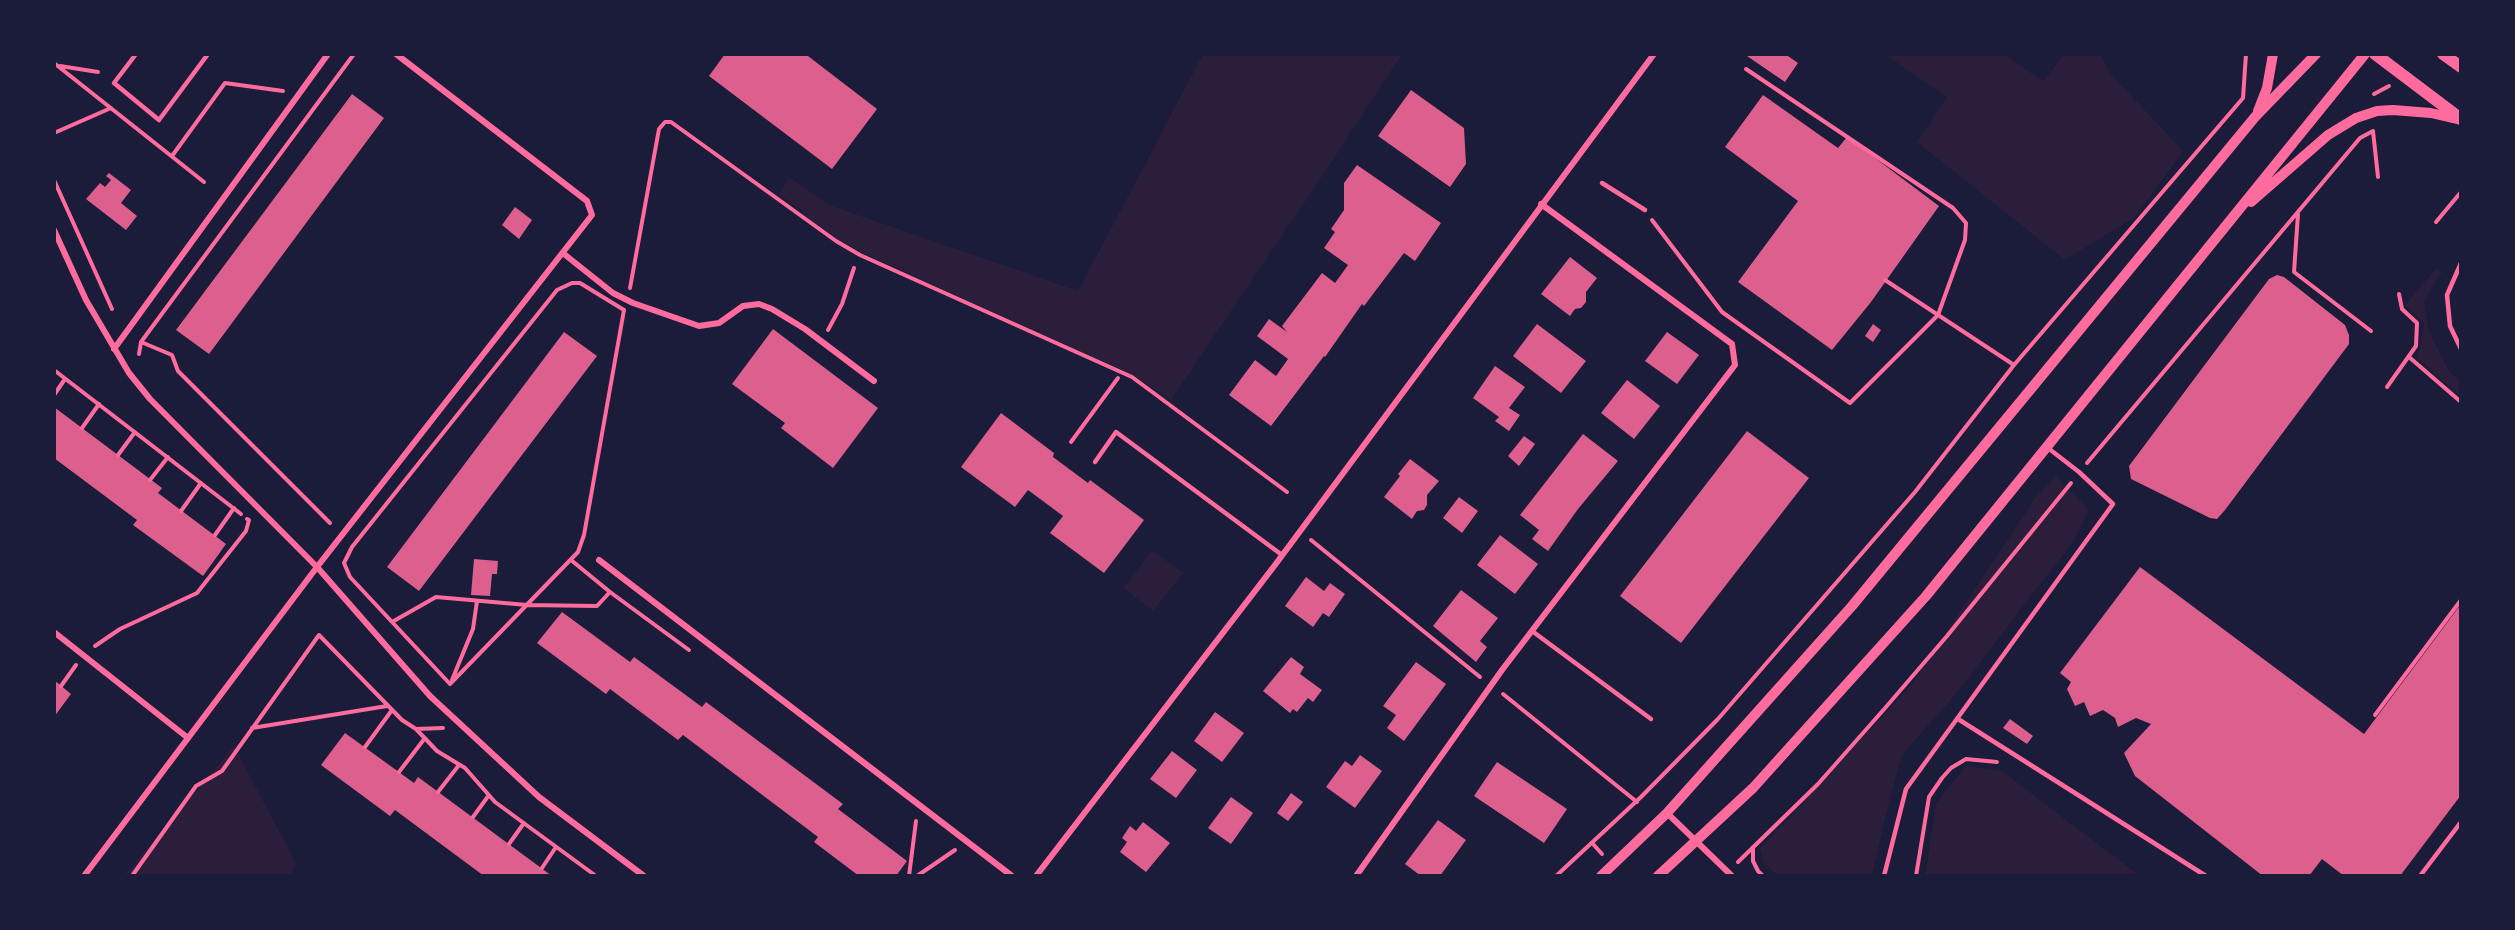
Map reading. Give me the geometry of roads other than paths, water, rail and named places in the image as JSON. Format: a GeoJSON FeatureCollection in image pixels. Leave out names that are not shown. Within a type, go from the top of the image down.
{"type":"FeatureCollection","features":[{"type":"Feature","properties":{"kind":"main road"},"geometry":{"type":"LineString","coordinates":[[2375,54],[2461,119]]}},
{"type":"Feature","properties":{"kind":"main road"},"geometry":{"type":"LineString","coordinates":[[2444,54],[2461,67]]}},
{"type":"Feature","properties":{"kind":"street"},"geometry":{"type":"LineString","coordinates":[[114,349],[328,54]]}},
{"type":"Feature","properties":{"kind":"street"},"geometry":{"type":"LineString","coordinates":[[84,876],[317,567],[564,254],[592,215],[587,201],[396,54]]}},
{"type":"Feature","properties":{"kind":"street"},"geometry":{"type":"LineString","coordinates":[[1035,876],[1282,555],[1654,54]]}},
{"type":"Feature","properties":{"kind":"street"},"geometry":{"type":"LineString","coordinates":[[2255,117],[2267,88],[2273,54]]}},
{"type":"Feature","properties":{"kind":"street"},"geometry":{"type":"LineString","coordinates":[[1601,876],[1667,813],[1852,606],[2255,117],[2316,54]]}},
{"type":"Feature","properties":{"kind":"street"},"geometry":{"type":"LineString","coordinates":[[1658,876],[1753,788],[1926,596],[2365,54]]}},
{"type":"Feature","properties":{"kind":"street"},"geometry":{"type":"LineString","coordinates":[[2228,222],[2328,135],[2356,118],[2377,111],[2393,110],[2431,113],[2461,119]]}},
{"type":"Feature","properties":{"kind":"street"},"geometry":{"type":"LineString","coordinates":[[1356,876],[1491,685],[1735,365],[1732,344],[1541,204]]}},
{"type":"Feature","properties":{"kind":"street"},"geometry":{"type":"LineString","coordinates":[[54,230],[86,300],[129,373],[150,399],[317,567],[430,696],[539,797],[644,876]]}},
{"type":"Feature","properties":{"kind":"street"},"geometry":{"type":"LineString","coordinates":[[564,254],[613,293],[633,303],[699,326],[719,323],[743,306],[759,304],[780,314],[820,340],[874,381]]}},
{"type":"Feature","properties":{"kind":"street"},"geometry":{"type":"LineString","coordinates":[[599,560],[1012,876]]}},
{"type":"Feature","properties":{"kind":"street"},"geometry":{"type":"LineString","coordinates":[[54,632],[188,738]]}},
{"type":"Feature","properties":{"kind":"street"},"geometry":{"type":"LineString","coordinates":[[1667,813],[1732,876]]}},
{"type":"Feature","properties":{"kind":"lane"},"geometry":{"type":"LineString","coordinates":[[136,54],[114,83],[159,120],[208,54]]}},
{"type":"Feature","properties":{"kind":"lane"},"geometry":{"type":"LineString","coordinates":[[1602,183],[1645,210]]}},
{"type":"Feature","properties":{"kind":"lane"},"geometry":{"type":"LineString","coordinates":[[2461,264],[2447,295],[2450,326],[2461,349]]}},
{"type":"Feature","properties":{"kind":"lane"},"geometry":{"type":"LineString","coordinates":[[1095,462],[1116,432],[1282,555]]}},
{"type":"Feature","properties":{"kind":"lane"},"geometry":{"type":"LineString","coordinates":[[1884,876],[1906,789],[2113,504],[2079,472],[2046,446]]}},
{"type":"Feature","properties":{"kind":"lane"},"geometry":{"type":"LineString","coordinates":[[1532,631],[1651,719]]}},
{"type":"Feature","properties":{"kind":"lane"},"geometry":{"type":"LineString","coordinates":[[1958,719],[2206,876]]}},
{"type":"Feature","properties":{"kind":"lane"},"geometry":{"type":"LineString","coordinates":[[2420,876],[2461,822]]}}]}
